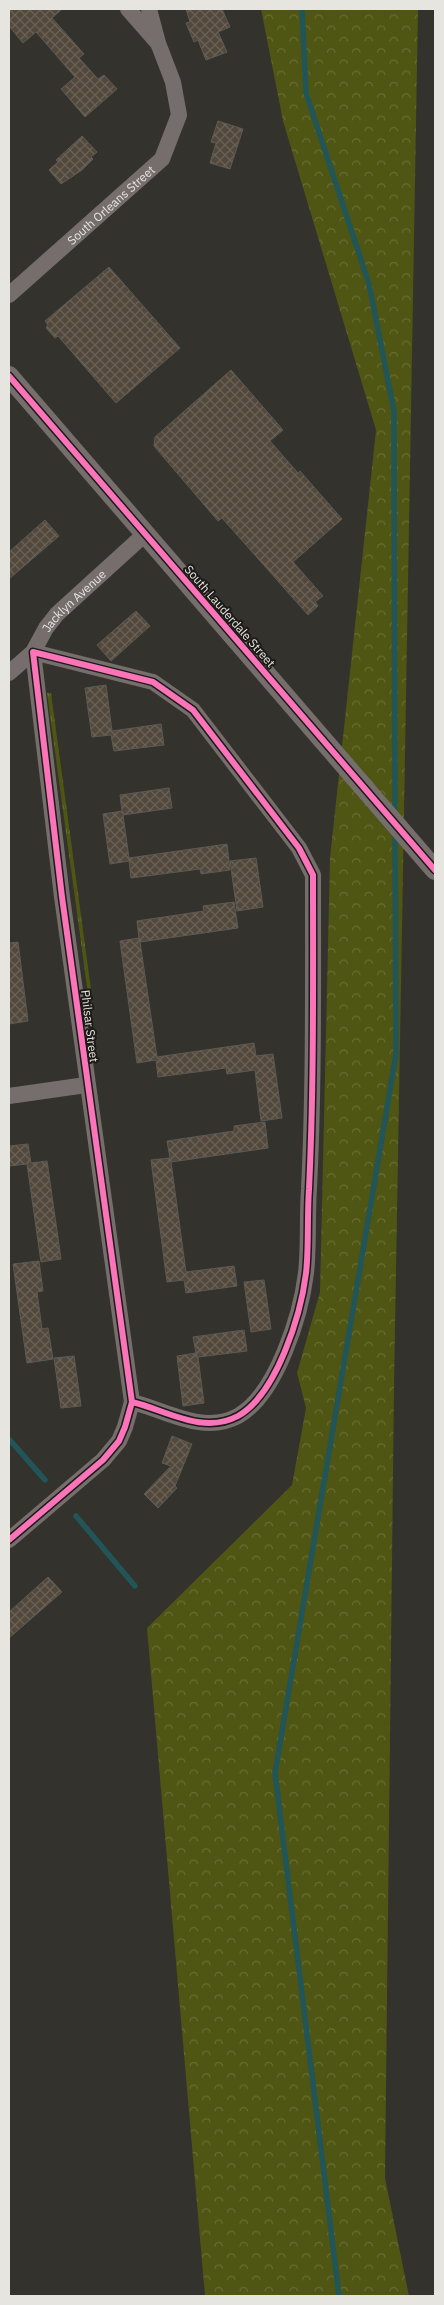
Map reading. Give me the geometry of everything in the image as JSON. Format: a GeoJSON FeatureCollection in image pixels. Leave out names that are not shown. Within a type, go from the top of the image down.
{"type":"FeatureCollection","features":[{"type":"Feature","properties":{"kind":"street"},"geometry":{"type":"LineString","coordinates":[[128,9],[158,43]]}},
{"type":"Feature","properties":{"kind":"street","name":"South Orleans Street"},"geometry":{"type":"LineString","coordinates":[[9,294],[162,159],[179,115],[173,82],[158,43],[149,9]]}},
{"type":"Feature","properties":{"kind":"street","name":"South Lauderdale Street"},"geometry":{"type":"LineString","coordinates":[[9,376],[435,870]]}},
{"type":"Feature","properties":{"kind":"street","name":"Jacklyn Avenue"},"geometry":{"type":"LineString","coordinates":[[9,673],[33,652],[46,628],[57,614],[145,534]]}},
{"type":"Feature","properties":{"kind":"street"},"geometry":{"type":"LineString","coordinates":[[33,652],[153,682],[193,710],[299,848],[313,875],[312,1118],[306,1272],[290,1340],[271,1380],[260,1395],[248,1408],[227,1420],[205,1423],[189,1420],[132,1402]]}},
{"type":"Feature","properties":{"kind":"street","name":"Philsar Street"},"geometry":{"type":"LineString","coordinates":[[9,1540],[103,1460],[119,1441],[125,1428],[132,1402],[132,1391],[86,1085],[50,806],[33,652]]}},
{"type":"Feature","properties":{"kind":"street"},"geometry":{"type":"LineString","coordinates":[[9,1096],[86,1085]]}},
{"type":"Feature","properties":{"kind":"green space"},"geometry":{"type":"Polygon","coordinates":[[[261,9],[418,9],[394,1386],[385,2178],[409,2296],[205,2296],[147,1628],[292,1485],[306,1408],[297,1373],[320,1292],[330,858],[376,430],[283,121],[261,9]]]}},
{"type":"Feature","properties":{"kind":"green space"},"geometry":{"type":"Polygon","coordinates":[[[47,693],[51,693],[92,997],[88,994],[47,693]]]}},
{"type":"Feature","properties":{"kind":"building"},"geometry":{"type":"Polygon","coordinates":[[[9,9],[62,9],[52,18],[84,54],[79,58],[98,79],[104,75],[117,89],[85,117],[61,89],[75,77],[36,32],[23,43],[9,26],[9,9]]]}},
{"type":"Feature","properties":{"kind":"building"},"geometry":{"type":"Polygon","coordinates":[[[186,9],[222,9],[230,27],[218,32],[227,52],[206,60],[198,40],[194,42],[186,23],[190,22],[186,9]]]}},
{"type":"Feature","properties":{"kind":"building"},"geometry":{"type":"Polygon","coordinates":[[[218,121],[243,129],[230,169],[210,163],[216,143],[211,142],[218,121]]]}},
{"type":"Feature","properties":{"kind":"building"},"geometry":{"type":"Polygon","coordinates":[[[82,136],[97,152],[82,170],[61,184],[49,170],[58,162],[56,160],[82,136]]]}},
{"type":"Feature","properties":{"kind":"building"},"geometry":{"type":"Polygon","coordinates":[[[109,267],[180,348],[116,403],[58,336],[55,338],[46,328],[48,325],[45,321],[109,267]]]}},
{"type":"Feature","properties":{"kind":"building"},"geometry":{"type":"Polygon","coordinates":[[[231,370],[283,430],[270,441],[298,473],[300,471],[342,519],[293,562],[323,596],[315,602],[318,606],[308,615],[222,518],[218,521],[154,446],[155,437],[231,370]]]}},
{"type":"Feature","properties":{"kind":"building"},"geometry":{"type":"Polygon","coordinates":[[[45,520],[59,536],[9,579],[9,552],[45,520]]]}},
{"type":"Feature","properties":{"kind":"building"},"geometry":{"type":"Polygon","coordinates":[[[136,611],[150,626],[111,661],[97,645],[136,611]]]}},
{"type":"Feature","properties":{"kind":"building"},"geometry":{"type":"Polygon","coordinates":[[[106,685],[112,731],[161,724],[164,745],[114,751],[111,735],[92,737],[85,688],[106,685]]]}},
{"type":"Feature","properties":{"kind":"building"},"geometry":{"type":"Polygon","coordinates":[[[169,788],[172,808],[123,815],[129,858],[227,844],[230,870],[201,874],[200,869],[131,878],[129,861],[110,864],[103,814],[122,811],[120,795],[169,788]]]}},
{"type":"Feature","properties":{"kind":"building"},"geometry":{"type":"Polygon","coordinates":[[[256,858],[263,907],[237,911],[230,861],[256,858]]]}},
{"type":"Feature","properties":{"kind":"building"},"geometry":{"type":"Polygon","coordinates":[[[234,902],[238,928],[140,942],[157,1057],[254,1043],[256,1056],[273,1054],[282,1118],[261,1121],[255,1070],[227,1074],[226,1068],[158,1077],[156,1060],[137,1063],[120,941],[139,938],[137,921],[204,911],[203,906],[234,902]]]}},
{"type":"Feature","properties":{"kind":"building"},"geometry":{"type":"Polygon","coordinates":[[[18,942],[28,1021],[9,1024],[9,943],[18,942]]]}},
{"type":"Feature","properties":{"kind":"building"},"geometry":{"type":"Polygon","coordinates":[[[265,1122],[268,1148],[171,1162],[186,1272],[234,1266],[237,1286],[186,1293],[184,1280],[167,1282],[151,1160],[170,1158],[167,1141],[234,1131],[234,1126],[265,1122]]]}},
{"type":"Feature","properties":{"kind":"building"},"geometry":{"type":"Polygon","coordinates":[[[28,1144],[31,1163],[47,1161],[61,1259],[41,1262],[27,1164],[9,1166],[9,1146],[28,1144]]]}},
{"type":"Feature","properties":{"kind":"building"},"geometry":{"type":"Polygon","coordinates":[[[39,1261],[43,1291],[37,1292],[42,1329],[48,1328],[53,1359],[27,1363],[13,1264],[39,1261]]]}},
{"type":"Feature","properties":{"kind":"building"},"geometry":{"type":"Polygon","coordinates":[[[264,1280],[271,1329],[251,1332],[244,1282],[264,1280]]]}},
{"type":"Feature","properties":{"kind":"building"},"geometry":{"type":"Polygon","coordinates":[[[244,1330],[247,1351],[198,1357],[204,1403],[183,1406],[177,1356],[196,1353],[193,1337],[244,1330]]]}},
{"type":"Feature","properties":{"kind":"building"},"geometry":{"type":"Polygon","coordinates":[[[74,1356],[81,1406],[61,1408],[54,1358],[74,1356]]]}},
{"type":"Feature","properties":{"kind":"building"},"geometry":{"type":"Polygon","coordinates":[[[172,1436],[192,1444],[175,1486],[177,1488],[158,1508],[144,1494],[171,1466],[162,1463],[172,1436]]]}},
{"type":"Feature","properties":{"kind":"building"},"geometry":{"type":"Polygon","coordinates":[[[48,1577],[62,1592],[9,1638],[9,1612],[48,1577]]]}},
{"type":"Feature","properties":{"kind":"waterway"},"geometry":{"type":"LineString","coordinates":[[302,9],[306,93],[369,284],[394,411],[395,816]]}},
{"type":"Feature","properties":{"kind":"waterway"},"geometry":{"type":"LineString","coordinates":[[339,2296],[275,1773],[396,1054],[395,832]]}},
{"type":"Feature","properties":{"kind":"waterway"},"geometry":{"type":"LineString","coordinates":[[9,1439],[45,1480]]}},
{"type":"Feature","properties":{"kind":"waterway"},"geometry":{"type":"LineString","coordinates":[[76,1516],[135,1586]]}},
{"type":"Feature","properties":{"kind":"cycle path"},"geometry":{"type":"LineString","coordinates":[[9,376],[435,870]]}},
{"type":"Feature","properties":{"kind":"cycle path"},"geometry":{"type":"LineString","coordinates":[[9,1540],[103,1460],[119,1441],[132,1402],[62,897],[33,652],[153,682],[193,710],[299,848],[313,875],[311,1150],[307,1253],[303,1290],[293,1330],[285,1352],[264,1390],[252,1405],[238,1416],[225,1421],[198,1422],[132,1402]]}}]}
